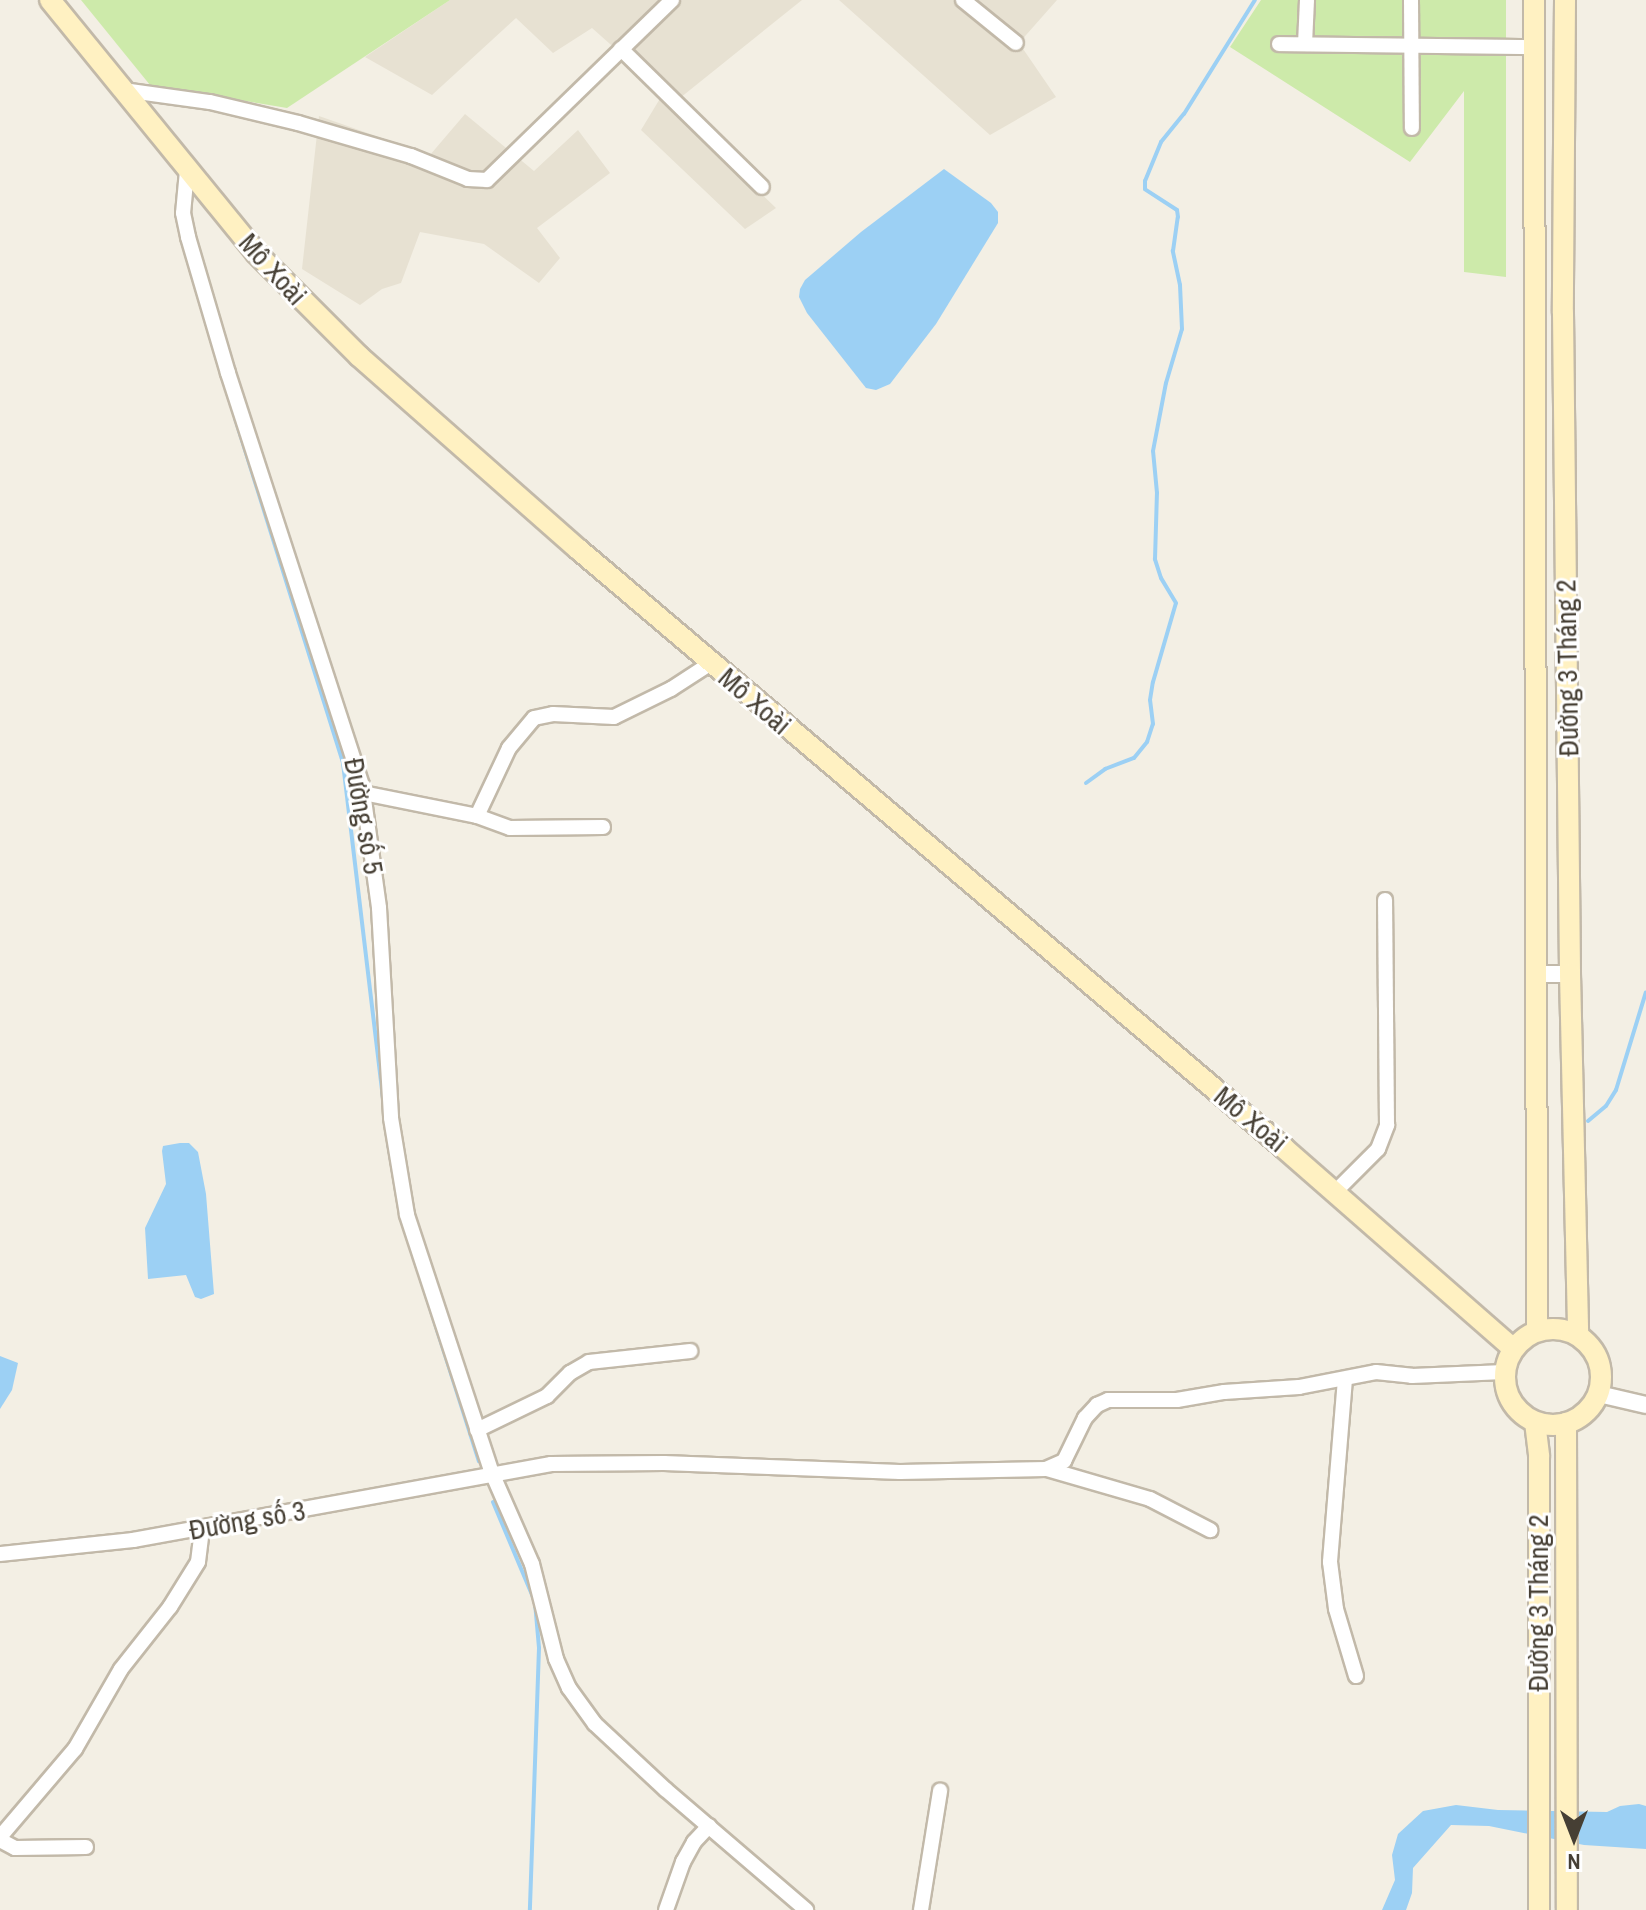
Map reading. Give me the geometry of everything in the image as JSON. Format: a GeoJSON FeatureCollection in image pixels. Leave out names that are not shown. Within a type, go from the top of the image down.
{"type":"FeatureCollection","features":[{"type":"Feature","properties":{"kind":"main road","name":"Mô Xoài"},"geometry":{"type":"LineString","coordinates":[[50,0],[256,253],[312,312],[444,434],[1335,1192],[1514,1349]]}},
{"type":"Feature","properties":{"kind":"main road","name":"Đường 3 Tháng 2"},"geometry":{"type":"LineString","coordinates":[[1534,0],[1537,1331]]}},
{"type":"Feature","properties":{"kind":"main road","name":"Đường 3 Tháng 2"},"geometry":{"type":"LineString","coordinates":[[1565,0],[1563,313],[1570,974],[1578,1335]]}},
{"type":"Feature","properties":{"kind":"main road"},"geometry":{"type":"LineString","coordinates":[[1563,1329],[1578,1335],[1598,1359],[1599,1394],[1581,1416],[1566,1423],[1535,1422],[1511,1401],[1504,1372],[1514,1349],[1537,1331],[1563,1329]]}},
{"type":"Feature","properties":{"kind":"main road","name":"Đường 3 Tháng 2"},"geometry":{"type":"LineString","coordinates":[[1535,1422],[1539,1457],[1539,1906]]}},
{"type":"Feature","properties":{"kind":"main road","name":"Đường 3 Tháng 2"},"geometry":{"type":"LineString","coordinates":[[1566,1423],[1567,1907]]}},
{"type":"Feature","properties":{"kind":"street"},"geometry":{"type":"LineString","coordinates":[[123,90],[210,102],[298,123],[411,156],[478,181],[493,176],[672,0]]}},
{"type":"Feature","properties":{"kind":"street"},"geometry":{"type":"LineString","coordinates":[[963,0],[1016,43]]}},
{"type":"Feature","properties":{"kind":"street"},"geometry":{"type":"LineString","coordinates":[[1305,44],[1307,0]]}},
{"type":"Feature","properties":{"kind":"street"},"geometry":{"type":"LineString","coordinates":[[1411,0],[1412,128]]}},
{"type":"Feature","properties":{"kind":"street"},"geometry":{"type":"LineString","coordinates":[[1279,44],[1534,47]]}},
{"type":"Feature","properties":{"kind":"street"},"geometry":{"type":"LineString","coordinates":[[621,49],[762,187]]}},
{"type":"Feature","properties":{"kind":"street","name":"Đường số 5"},"geometry":{"type":"LineString","coordinates":[[187,171],[183,213],[188,237],[228,373],[337,701],[363,793],[379,908],[391,1118],[403,1200],[492,1473],[529,1556],[556,1659],[576,1700],[616,1745],[806,1910]]}},
{"type":"Feature","properties":{"kind":"street"},"geometry":{"type":"LineString","coordinates":[[1534,311],[1563,313]]}},
{"type":"Feature","properties":{"kind":"street"},"geometry":{"type":"LineString","coordinates":[[477,816],[509,748],[534,718],[553,714],[614,717],[671,689],[711,663]]}},
{"type":"Feature","properties":{"kind":"street"},"geometry":{"type":"LineString","coordinates":[[363,793],[477,816],[510,828],[603,827]]}},
{"type":"Feature","properties":{"kind":"street"},"geometry":{"type":"LineString","coordinates":[[1335,1192],[1378,1149],[1387,1125],[1385,900]]}},
{"type":"Feature","properties":{"kind":"street"},"geometry":{"type":"LineString","coordinates":[[1535,974],[1570,974]]}},
{"type":"Feature","properties":{"kind":"street"},"geometry":{"type":"LineString","coordinates":[[477,1430],[547,1396],[570,1373],[589,1362],[690,1351]]}},
{"type":"Feature","properties":{"kind":"street"},"geometry":{"type":"LineString","coordinates":[[1046,1469],[1064,1461],[1085,1418],[1102,1402],[1177,1400],[1224,1392],[1309,1386],[1376,1372],[1412,1376],[1504,1372]]}},
{"type":"Feature","properties":{"kind":"street"},"geometry":{"type":"LineString","coordinates":[[1345,1379],[1330,1562],[1336,1609],[1356,1676]]}},
{"type":"Feature","properties":{"kind":"street"},"geometry":{"type":"LineString","coordinates":[[1599,1394],[1646,1405]]}},
{"type":"Feature","properties":{"kind":"street","name":"Đường số 3"},"geometry":{"type":"LineString","coordinates":[[0,1554],[84,1547],[202,1528],[551,1464],[614,1462],[838,1472],[1046,1469],[1150,1499],[1210,1530]]}},
{"type":"Feature","properties":{"kind":"street"},"geometry":{"type":"LineString","coordinates":[[86,1847],[15,1848],[0,1838],[75,1749],[121,1669],[170,1607],[198,1562],[202,1528]]}},
{"type":"Feature","properties":{"kind":"street"},"geometry":{"type":"LineString","coordinates":[[921,1910],[940,1791]]}},
{"type":"Feature","properties":{"kind":"street"},"geometry":{"type":"LineString","coordinates":[[666,1910],[683,1862],[694,1842],[709,1826]]}},
{"type":"Feature","properties":{"kind":"shaded area"},"geometry":{"type":"Polygon","coordinates":[[[450,0],[802,0],[670,106],[776,208],[745,229],[641,130],[664,92],[592,28],[553,53],[516,18],[432,95],[365,57],[450,0]]]}},
{"type":"Feature","properties":{"kind":"shaded area"},"geometry":{"type":"Polygon","coordinates":[[[839,0],[1057,0],[1019,43],[1056,97],[990,135],[839,0]]]}},
{"type":"Feature","properties":{"kind":"shaded area"},"geometry":{"type":"Polygon","coordinates":[[[465,114],[534,171],[578,130],[610,173],[537,228],[560,258],[539,283],[484,244],[420,232],[401,283],[382,289],[360,305],[302,269],[319,116],[430,155],[465,114]]]}},
{"type":"Feature","properties":{"kind":"green space"},"geometry":{"type":"Polygon","coordinates":[[[81,0],[450,0],[287,108],[150,85],[81,0]]]}},
{"type":"Feature","properties":{"kind":"green space"},"geometry":{"type":"Polygon","coordinates":[[[1261,0],[1506,0],[1506,277],[1464,272],[1464,91],[1410,162],[1230,47],[1261,0]]]}},
{"type":"Feature","properties":{"kind":"water"},"geometry":{"type":"Polygon","coordinates":[[[944,169],[991,203],[998,212],[998,223],[936,324],[890,384],[876,390],[866,388],[807,313],[799,297],[800,289],[805,280],[861,232],[944,169]]]}},
{"type":"Feature","properties":{"kind":"water"},"geometry":{"type":"Polygon","coordinates":[[[189,1143],[198,1152],[206,1194],[214,1294],[201,1299],[195,1297],[186,1275],[148,1279],[145,1228],[166,1184],[163,1146],[189,1143]]]}},
{"type":"Feature","properties":{"kind":"water"},"geometry":{"type":"Polygon","coordinates":[[[0,1356],[18,1363],[12,1390],[0,1409],[0,1356]]]}},
{"type":"Feature","properties":{"kind":"water"},"geometry":{"type":"Polygon","coordinates":[[[1456,1805],[1498,1810],[1607,1812],[1620,1806],[1646,1806],[1646,1849],[1584,1845],[1489,1826],[1451,1825],[1413,1868],[1412,1893],[1406,1910],[1382,1910],[1395,1880],[1392,1855],[1398,1834],[1423,1811],[1456,1805]]]}},
{"type":"Feature","properties":{"kind":"waterway"},"geometry":{"type":"LineString","coordinates":[[1086,783],[1105,769],[1134,758],[1147,742],[1153,724],[1150,700],[1153,682],[1176,603],[1161,578],[1155,559],[1157,493],[1153,451],[1166,383],[1182,329],[1180,285],[1173,251],[1178,217],[1177,210],[1145,189],[1145,181],[1161,142],[1184,114],[1255,0]]}},
{"type":"Feature","properties":{"kind":"waterway"},"geometry":{"type":"LineString","coordinates":[[235,418],[343,763],[383,1099]]}},
{"type":"Feature","properties":{"kind":"waterway"},"geometry":{"type":"LineString","coordinates":[[1588,1121],[1606,1106],[1616,1090],[1646,992]]}},
{"type":"Feature","properties":{"kind":"waterway"},"geometry":{"type":"LineString","coordinates":[[388,1143],[401,1217]]}},
{"type":"Feature","properties":{"kind":"waterway"},"geometry":{"type":"LineString","coordinates":[[423,1286],[479,1461]]}},
{"type":"Feature","properties":{"kind":"waterway"},"geometry":{"type":"LineString","coordinates":[[493,1502],[535,1602],[539,1648],[530,1910]]}}]}
